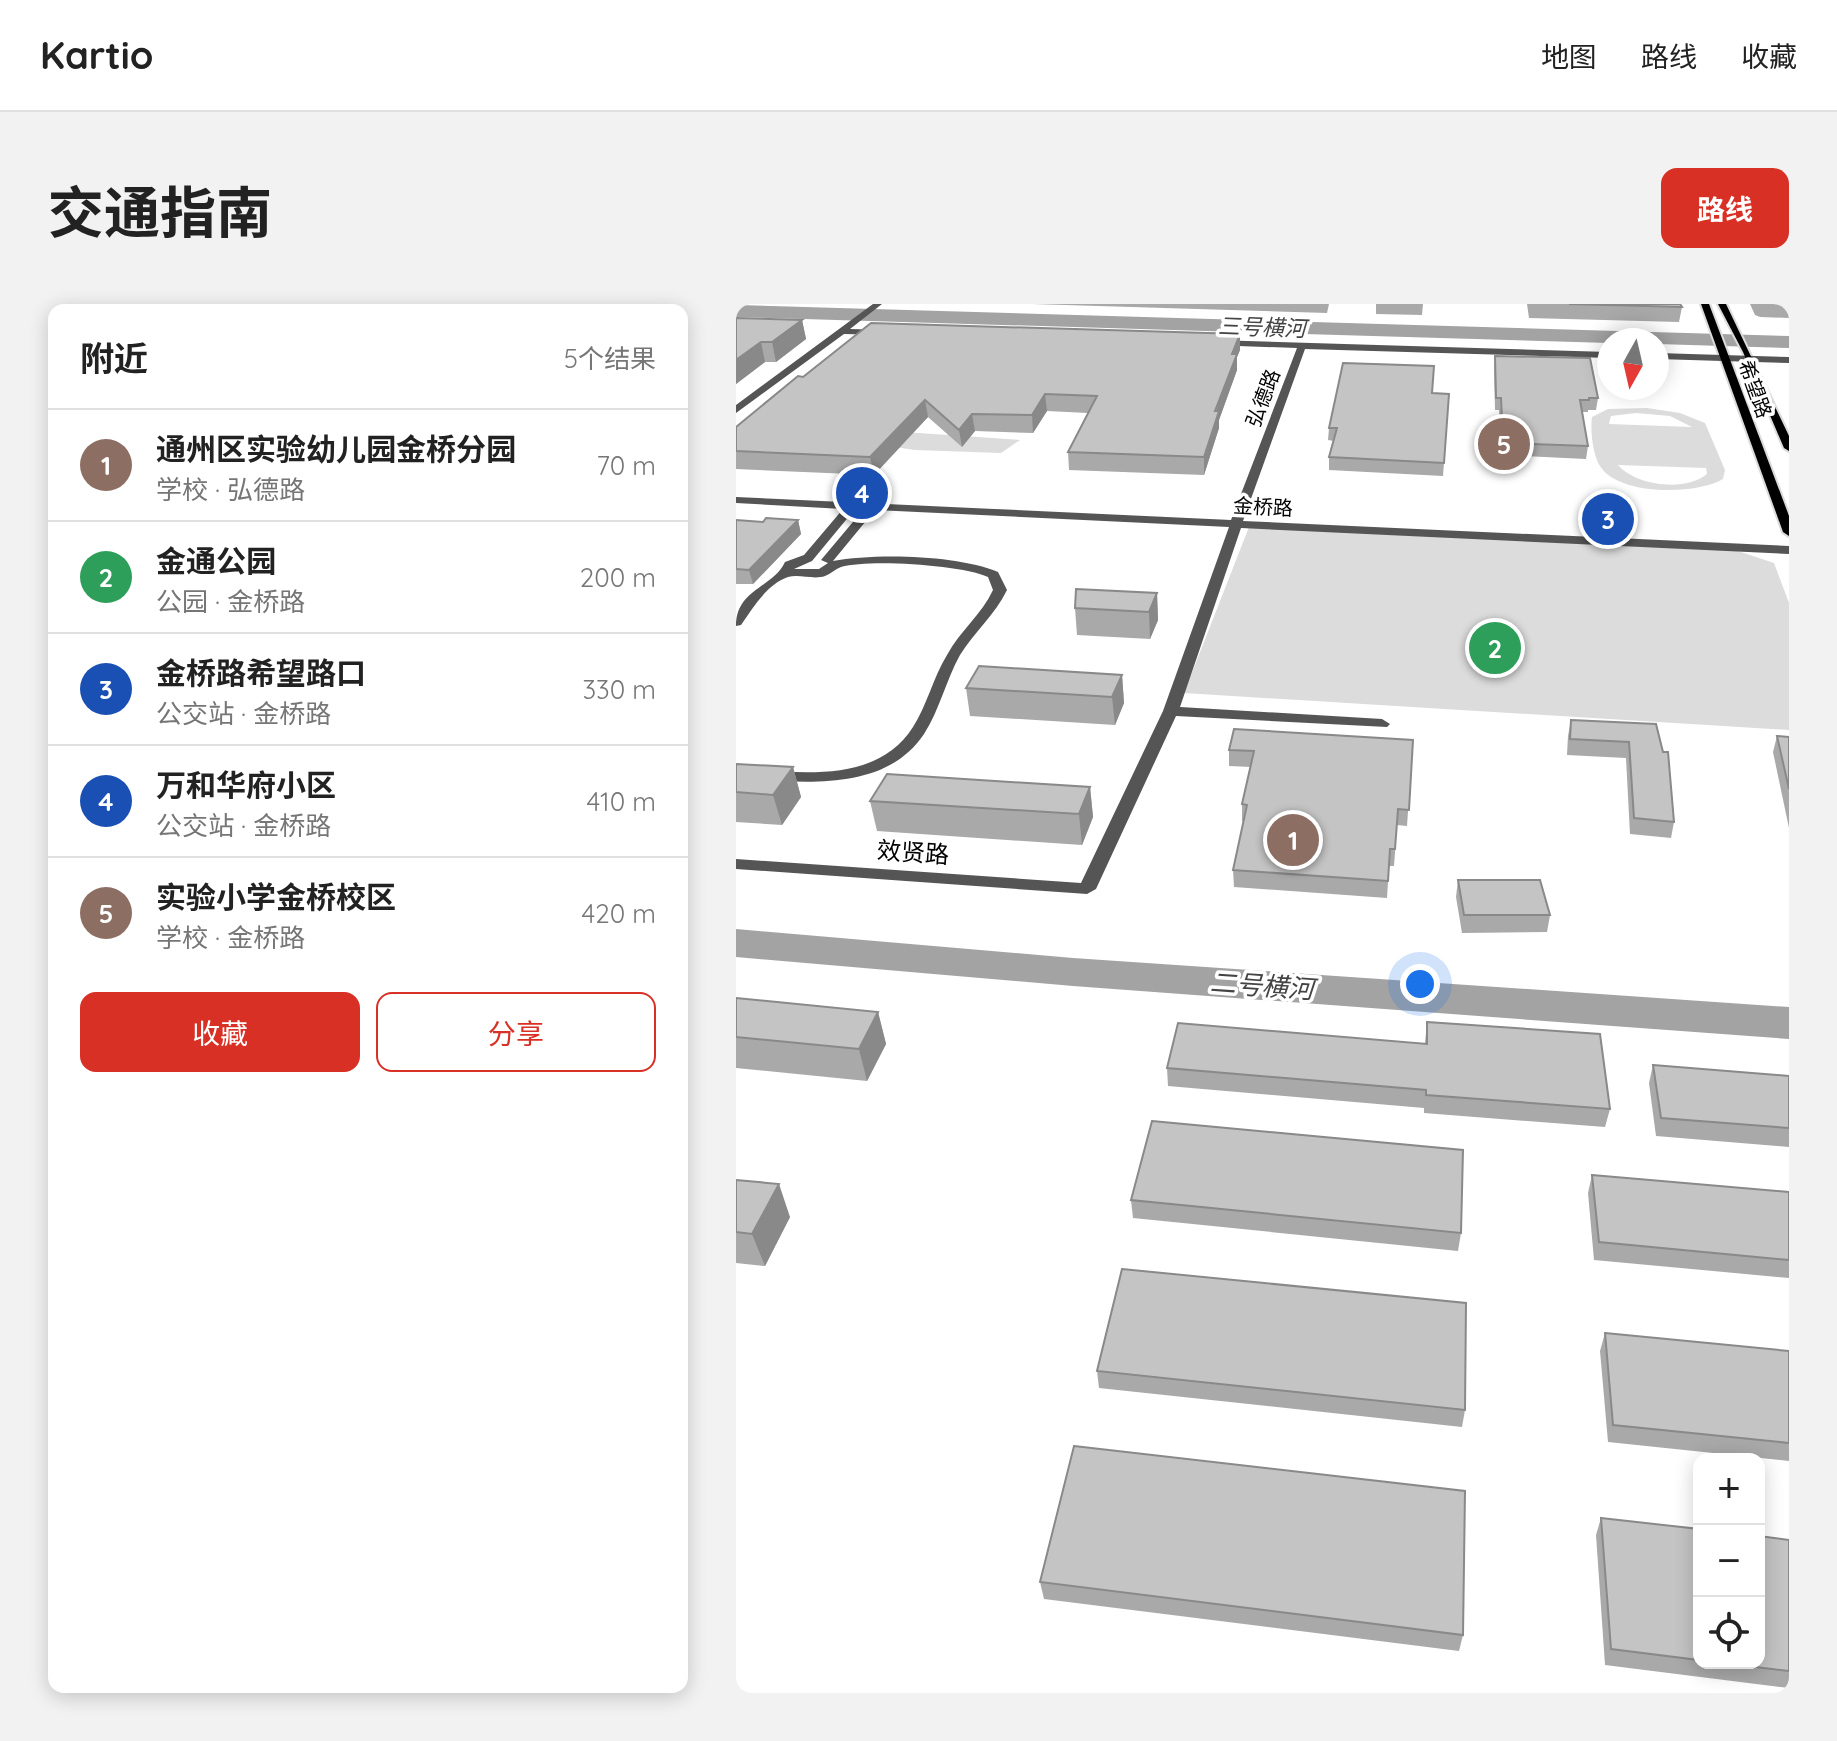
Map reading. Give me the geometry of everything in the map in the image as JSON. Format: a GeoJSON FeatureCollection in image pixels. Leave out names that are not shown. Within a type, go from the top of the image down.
{"type":"FeatureCollection","features":[{"type":"Feature","properties":{"kind":"main road","name":"希望路"},"geometry":{"type":"LineString","coordinates":[[1705,304],[1789,532]]}},
{"type":"Feature","properties":{"kind":"main road","name":"希望路"},"geometry":{"type":"LineString","coordinates":[[1722,304],[1789,448]]}},
{"type":"Feature","properties":{"kind":"street"},"geometry":{"type":"LineString","coordinates":[[736,410],[878,304]]}},
{"type":"Feature","properties":{"kind":"street"},"geometry":{"type":"LineString","coordinates":[[842,331],[906,333]]}},
{"type":"Feature","properties":{"kind":"street","name":"弘德路"},"geometry":{"type":"LineString","coordinates":[[1087,889],[1171,711],[1302,346],[1207,343]]}},
{"type":"Feature","properties":{"kind":"street"},"geometry":{"type":"LineString","coordinates":[[1302,346],[1597,355]]}},
{"type":"Feature","properties":{"kind":"street"},"geometry":{"type":"LineString","coordinates":[[1669,356],[1789,360]]}},
{"type":"Feature","properties":{"kind":"street","name":"金桥路"},"geometry":{"type":"LineString","coordinates":[[736,492],[1789,540]]}},
{"type":"Feature","properties":{"kind":"street","name":"金桥路"},"geometry":{"type":"LineString","coordinates":[[736,500],[1789,550]]}},
{"type":"Feature","properties":{"kind":"street"},"geometry":{"type":"LineString","coordinates":[[808,558],[851,506]]}},
{"type":"Feature","properties":{"kind":"street"},"geometry":{"type":"LineString","coordinates":[[736,622],[756,595],[787,573],[822,573],[872,506]]}},
{"type":"Feature","properties":{"kind":"street"},"geometry":{"type":"LineString","coordinates":[[736,773],[821,778],[859,771],[888,760],[911,742],[952,656],[995,603],[1000,590],[993,575],[975,567],[875,560],[831,562],[808,558],[789,565],[787,573]]}},
{"type":"Feature","properties":{"kind":"street"},"geometry":{"type":"LineString","coordinates":[[1171,711],[1382,724]]}},
{"type":"Feature","properties":{"kind":"street","name":"效贤路"},"geometry":{"type":"LineString","coordinates":[[736,864],[1087,889]]}},
{"type":"Feature","properties":{"kind":"shaded area"},"geometry":{"type":"Polygon","coordinates":[[[1647,408],[1680,413],[1705,423],[1725,470],[1723,479],[1695,488],[1658,490],[1640,488],[1609,476],[1598,461],[1591,429],[1592,417],[1608,409],[1647,408]],[[1636,413],[1611,416],[1609,424],[1692,427],[1670,416],[1636,413]],[[1618,465],[1637,478],[1661,484],[1687,483],[1707,474],[1706,468],[1618,465]]]}},
{"type":"Feature","properties":{"kind":"shaded area"},"geometry":{"type":"Polygon","coordinates":[[[904,432],[1020,440],[1001,453],[915,450],[881,445],[904,432]]]}},
{"type":"Feature","properties":{"kind":"shaded area"},"geometry":{"type":"Polygon","coordinates":[[[1249,527],[1732,549],[1774,563],[1789,603],[1789,730],[1184,693],[1249,527]]]}},
{"type":"Feature","properties":{"kind":"building"},"geometry":{"type":"Polygon","coordinates":[[[1569,304],[1680,304],[1682,307],[1569,304]]]}},
{"type":"Feature","properties":{"kind":"building"},"geometry":{"type":"Polygon","coordinates":[[[736,318],[802,320],[772,342],[761,342],[736,360],[736,318]]]}},
{"type":"Feature","properties":{"kind":"building"},"geometry":{"type":"Polygon","coordinates":[[[871,323],[1240,334],[1232,354],[1237,354],[1215,411],[1219,411],[1204,457],[1068,452],[1097,396],[1045,394],[1032,415],[972,414],[959,430],[925,400],[870,457],[736,451],[736,427],[798,376],[803,377],[871,323]]]}},
{"type":"Feature","properties":{"kind":"building"},"geometry":{"type":"Polygon","coordinates":[[[1495,356],[1590,358],[1597,398],[1580,400],[1588,446],[1503,443],[1501,398],[1496,398],[1495,356]]]}},
{"type":"Feature","properties":{"kind":"building"},"geometry":{"type":"Polygon","coordinates":[[[1343,363],[1434,366],[1432,393],[1449,394],[1444,463],[1329,457],[1337,428],[1329,428],[1343,363]]]}},
{"type":"Feature","properties":{"kind":"building"},"geometry":{"type":"Polygon","coordinates":[[[766,518],[798,520],[749,570],[736,569],[736,520],[763,522],[766,518]]]}},
{"type":"Feature","properties":{"kind":"building"},"geometry":{"type":"Polygon","coordinates":[[[1076,589],[1157,593],[1149,612],[1075,608],[1076,589]]]}},
{"type":"Feature","properties":{"kind":"building"},"geometry":{"type":"Polygon","coordinates":[[[979,666],[1122,675],[1112,697],[966,688],[979,666]]]}},
{"type":"Feature","properties":{"kind":"building"},"geometry":{"type":"Polygon","coordinates":[[[1571,720],[1656,724],[1663,752],[1668,752],[1674,822],[1634,818],[1629,742],[1570,739],[1571,720]]]}},
{"type":"Feature","properties":{"kind":"building"},"geometry":{"type":"Polygon","coordinates":[[[1234,729],[1413,740],[1409,810],[1398,809],[1395,849],[1390,849],[1388,881],[1233,870],[1247,805],[1242,804],[1254,751],[1229,750],[1234,729]]]}},
{"type":"Feature","properties":{"kind":"building"},"geometry":{"type":"Polygon","coordinates":[[[1777,736],[1789,737],[1789,789],[1777,736]]]}},
{"type":"Feature","properties":{"kind":"building"},"geometry":{"type":"Polygon","coordinates":[[[736,764],[793,767],[773,795],[736,792],[736,764]]]}},
{"type":"Feature","properties":{"kind":"building"},"geometry":{"type":"Polygon","coordinates":[[[887,774],[1090,787],[1079,814],[870,801],[887,774]]]}},
{"type":"Feature","properties":{"kind":"building"},"geometry":{"type":"Polygon","coordinates":[[[1458,880],[1540,880],[1550,915],[1464,915],[1458,880]]]}},
{"type":"Feature","properties":{"kind":"building"},"geometry":{"type":"Polygon","coordinates":[[[736,998],[878,1012],[859,1049],[736,1037],[736,998]]]}},
{"type":"Feature","properties":{"kind":"building"},"geometry":{"type":"Polygon","coordinates":[[[1427,1022],[1600,1034],[1610,1109],[1426,1095],[1426,1090],[1167,1068],[1178,1023],[1427,1044],[1427,1022]]]}},
{"type":"Feature","properties":{"kind":"building"},"geometry":{"type":"Polygon","coordinates":[[[1653,1065],[1789,1076],[1789,1128],[1661,1118],[1653,1065]]]}},
{"type":"Feature","properties":{"kind":"building"},"geometry":{"type":"Polygon","coordinates":[[[1152,1121],[1463,1150],[1461,1233],[1131,1200],[1152,1121]]]}},
{"type":"Feature","properties":{"kind":"building"},"geometry":{"type":"Polygon","coordinates":[[[1592,1175],[1789,1192],[1789,1260],[1599,1242],[1592,1175]]]}},
{"type":"Feature","properties":{"kind":"building"},"geometry":{"type":"Polygon","coordinates":[[[736,1180],[779,1184],[752,1234],[736,1232],[736,1180]]]}},
{"type":"Feature","properties":{"kind":"building"},"geometry":{"type":"Polygon","coordinates":[[[1122,1269],[1466,1303],[1465,1410],[1097,1371],[1122,1269]]]}},
{"type":"Feature","properties":{"kind":"building"},"geometry":{"type":"Polygon","coordinates":[[[1605,1333],[1789,1351],[1789,1443],[1613,1425],[1605,1333]]]}},
{"type":"Feature","properties":{"kind":"building"},"geometry":{"type":"Polygon","coordinates":[[[1074,1446],[1465,1491],[1463,1635],[1040,1582],[1074,1446]]]}},
{"type":"Feature","properties":{"kind":"building"},"geometry":{"type":"Polygon","coordinates":[[[1601,1518],[1693,1528],[1693,1659],[1611,1649],[1601,1518]]]}},
{"type":"Feature","properties":{"kind":"building"},"geometry":{"type":"Polygon","coordinates":[[[1765,1537],[1789,1540],[1789,1671],[1765,1668],[1765,1537]]]}},
{"type":"Feature","properties":{"kind":"waterway","name":"三号横河"},"geometry":{"type":"LineString","coordinates":[[736,311],[1789,342]]}},
{"type":"Feature","properties":{"kind":"waterway","name":"二号横河"},"geometry":{"type":"LineString","coordinates":[[736,943],[1073,972],[1789,1023]]}},
{"type":"Feature","properties":{"kind":"place","name":"实验小学金桥校区"},"geometry":{"type":"Point","coordinates":[1504,444]}},
{"type":"Feature","properties":{"kind":"place","name":"万和华府小区"},"geometry":{"type":"Point","coordinates":[862,493]}},
{"type":"Feature","properties":{"kind":"place","name":"金桥路希望路口"},"geometry":{"type":"Point","coordinates":[1608,519]}},
{"type":"Feature","properties":{"kind":"place","name":"金通公园"},"geometry":{"type":"Point","coordinates":[1495,648]}},
{"type":"Feature","properties":{"kind":"place","name":"通州区实验幼儿园金桥分园"},"geometry":{"type":"Point","coordinates":[1293,840]}}]}
